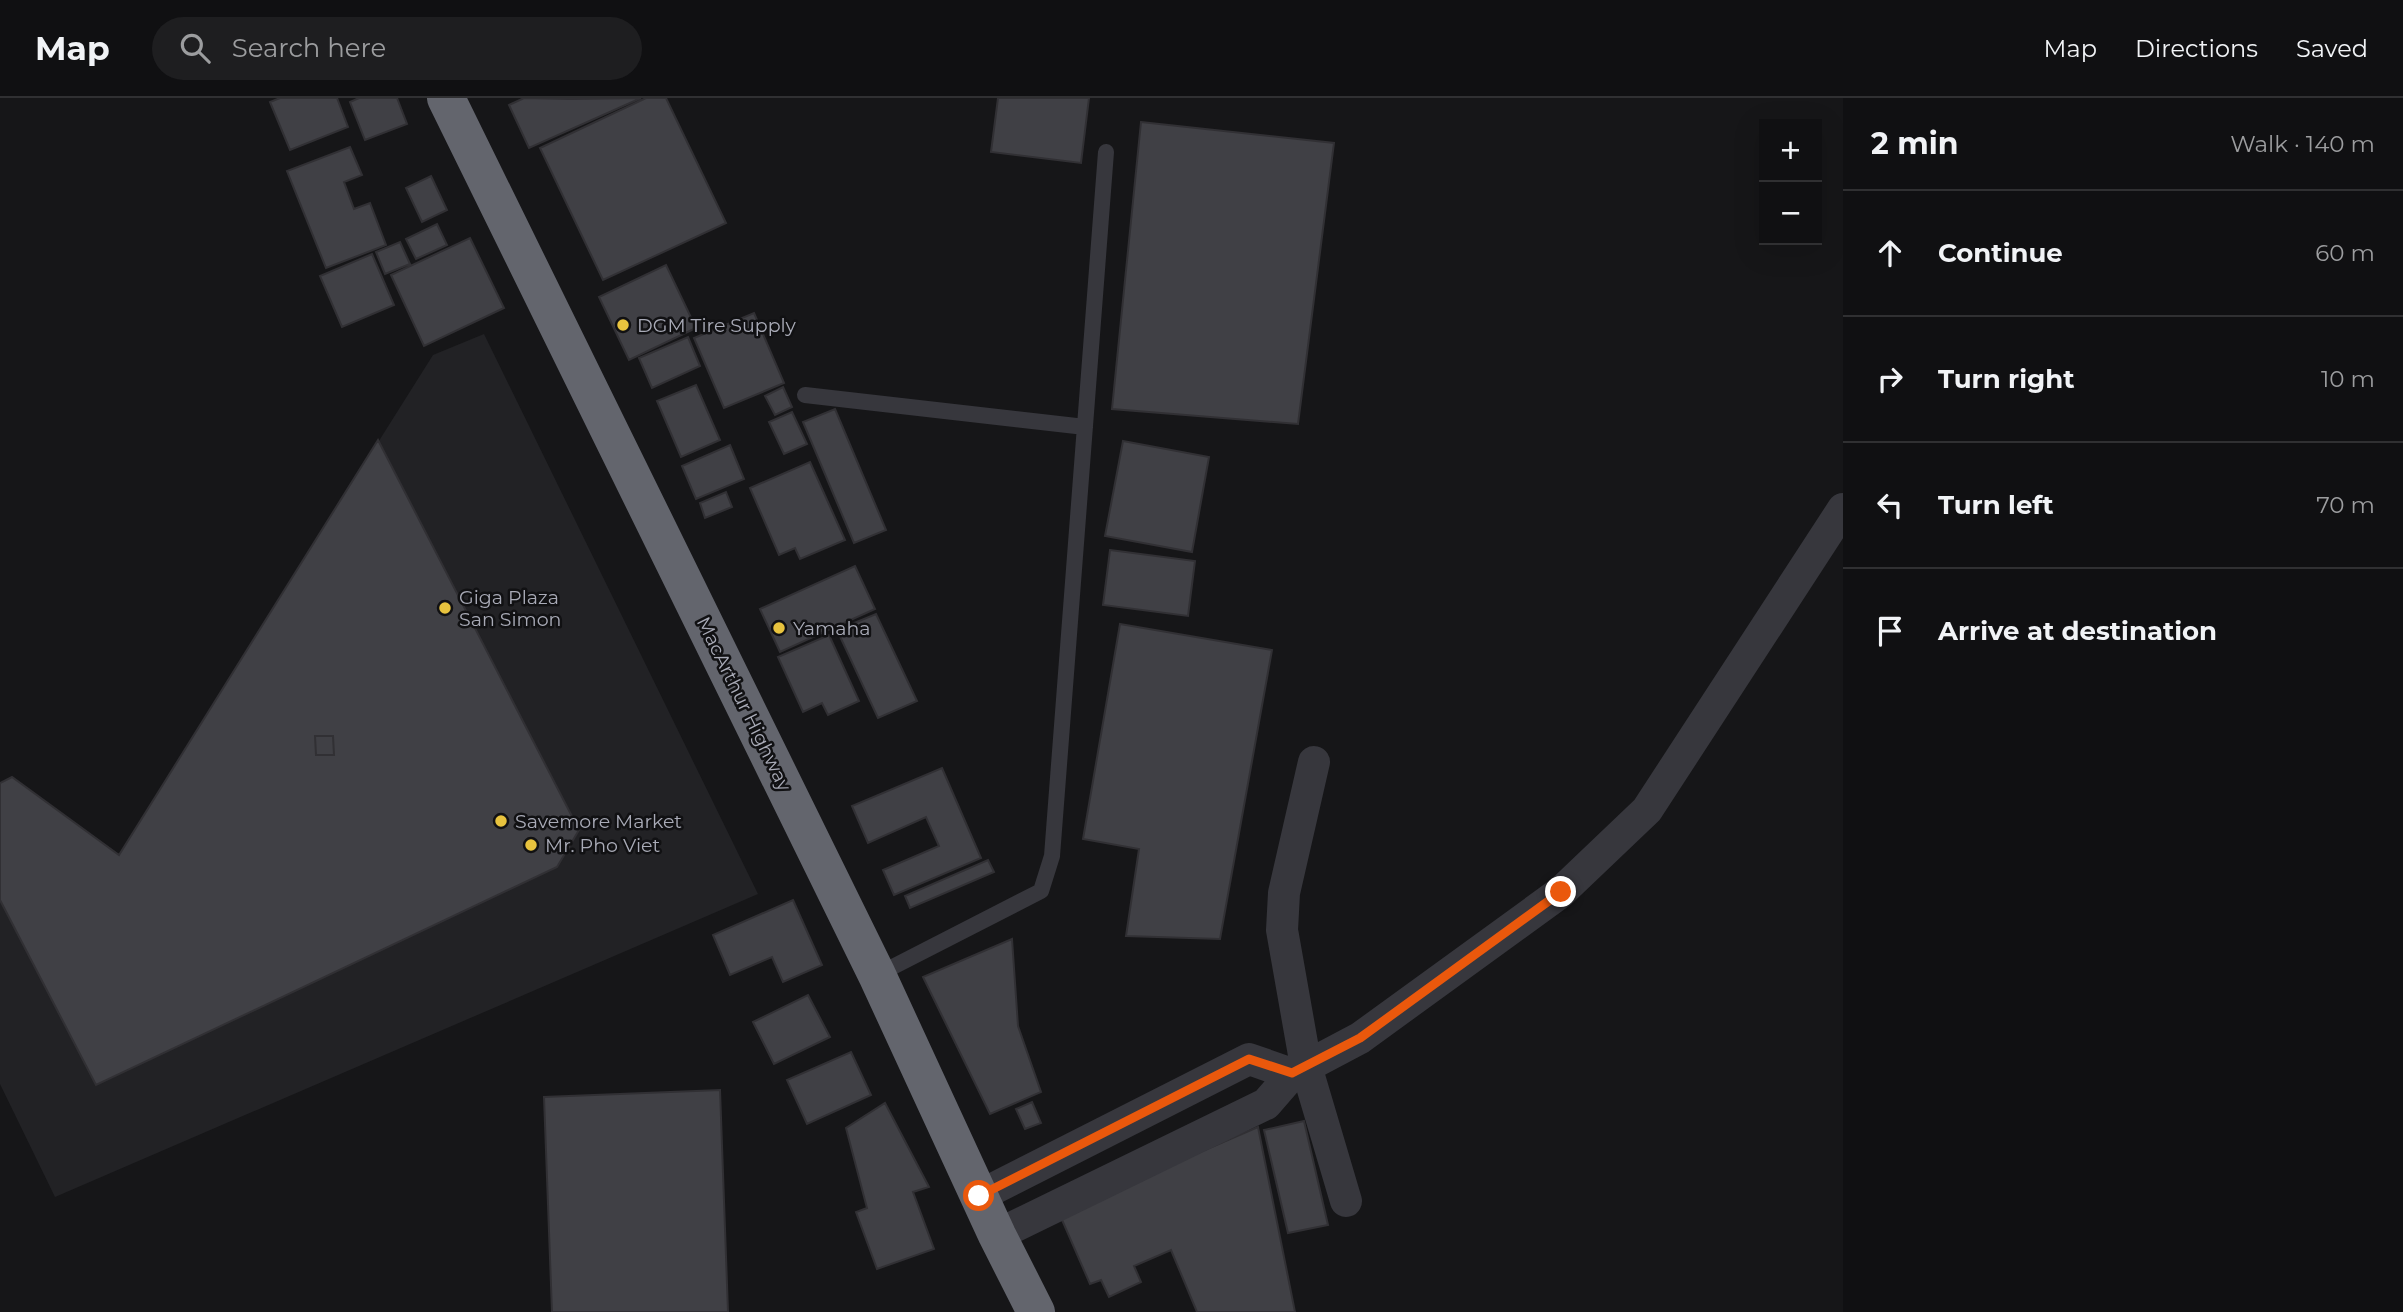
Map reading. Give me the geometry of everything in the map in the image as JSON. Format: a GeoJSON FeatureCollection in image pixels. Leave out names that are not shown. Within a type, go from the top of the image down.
{"type":"FeatureCollection","features":[{"type":"Feature","properties":{"kind":"highway","name":"MacArthur Highway"},"geometry":{"type":"LineString","coordinates":[[446,98],[877,975],[996,1235],[1036,1312]]}},
{"type":"Feature","properties":{"kind":"street"},"geometry":{"type":"LineString","coordinates":[[996,1235],[1266,1104],[1299,1070],[1360,1038],[1561,892],[1647,810],[1843,509]]}},
{"type":"Feature","properties":{"kind":"street"},"geometry":{"type":"LineString","coordinates":[[1314,762],[1284,893],[1282,930],[1299,1070],[1346,1201]]}},
{"type":"Feature","properties":{"kind":"street"},"geometry":{"type":"LineString","coordinates":[[979,1196],[1249,1059],[1299,1070]]}},
{"type":"Feature","properties":{"kind":"street"},"geometry":{"type":"LineString","coordinates":[[1172,1098],[1190,1141]]}},
{"type":"Feature","properties":{"kind":"street"},"geometry":{"type":"LineString","coordinates":[[1102,1133],[1124,1173]]}},
{"type":"Feature","properties":{"kind":"lane"},"geometry":{"type":"LineString","coordinates":[[877,975],[1041,891],[1052,856],[1106,152]]}},
{"type":"Feature","properties":{"kind":"lane"},"geometry":{"type":"LineString","coordinates":[[805,395],[1085,427]]}},
{"type":"Feature","properties":{"kind":"shaded area","name":"Giga Plaza San Simon"},"geometry":{"type":"Polygon","coordinates":[[[484,334],[758,894],[55,1197],[0,1084],[0,783],[12,777],[119,854],[433,355],[484,334]]]}},
{"type":"Feature","properties":{"kind":"building"},"geometry":{"type":"Polygon","coordinates":[[[280,98],[337,98],[348,127],[290,150],[270,102],[280,98]]]}},
{"type":"Feature","properties":{"kind":"building"},"geometry":{"type":"Polygon","coordinates":[[[359,98],[397,98],[407,124],[365,140],[350,102],[359,98]]]}},
{"type":"Feature","properties":{"kind":"building"},"geometry":{"type":"Polygon","coordinates":[[[524,98],[641,98],[529,148],[509,105],[524,98]]]}},
{"type":"Feature","properties":{"kind":"building"},"geometry":{"type":"Polygon","coordinates":[[[646,98],[666,98],[726,223],[603,280],[540,148],[646,98]]]}},
{"type":"Feature","properties":{"kind":"building"},"geometry":{"type":"Polygon","coordinates":[[[998,98],[1089,98],[1081,163],[991,152],[998,98]]]}},
{"type":"Feature","properties":{"kind":"building"},"geometry":{"type":"Polygon","coordinates":[[[1141,122],[1334,143],[1298,424],[1112,409],[1141,122]]]}},
{"type":"Feature","properties":{"kind":"building"},"geometry":{"type":"Polygon","coordinates":[[[350,147],[362,175],[344,182],[354,209],[370,203],[386,245],[326,268],[287,171],[350,147]]]}},
{"type":"Feature","properties":{"kind":"building"},"geometry":{"type":"Polygon","coordinates":[[[431,176],[447,210],[422,222],[406,188],[431,176]]]}},
{"type":"Feature","properties":{"kind":"building"},"geometry":{"type":"Polygon","coordinates":[[[437,224],[447,245],[416,259],[406,239],[437,224]]]}},
{"type":"Feature","properties":{"kind":"building"},"geometry":{"type":"Polygon","coordinates":[[[470,238],[504,308],[424,346],[391,275],[470,238]]]}},
{"type":"Feature","properties":{"kind":"building"},"geometry":{"type":"Polygon","coordinates":[[[400,242],[410,264],[385,274],[376,252],[400,242]]]}},
{"type":"Feature","properties":{"kind":"building"},"geometry":{"type":"Polygon","coordinates":[[[372,254],[394,305],[342,327],[320,276],[372,254]]]}},
{"type":"Feature","properties":{"kind":"building"},"geometry":{"type":"Polygon","coordinates":[[[666,265],[696,328],[629,360],[599,297],[666,265]]]}},
{"type":"Feature","properties":{"kind":"building"},"geometry":{"type":"Polygon","coordinates":[[[754,313],[784,383],[724,408],[694,338],[754,313]]]}},
{"type":"Feature","properties":{"kind":"building"},"geometry":{"type":"Polygon","coordinates":[[[688,337],[700,366],[652,388],[639,358],[688,337]]]}},
{"type":"Feature","properties":{"kind":"building"},"geometry":{"type":"Polygon","coordinates":[[[696,385],[720,440],[681,457],[657,401],[696,385]]]}},
{"type":"Feature","properties":{"kind":"building"},"geometry":{"type":"Polygon","coordinates":[[[783,387],[792,407],[775,415],[765,396],[783,387]]]}},
{"type":"Feature","properties":{"kind":"building"},"geometry":{"type":"Polygon","coordinates":[[[835,409],[886,530],[854,543],[803,422],[835,409]]]}},
{"type":"Feature","properties":{"kind":"building"},"geometry":{"type":"Polygon","coordinates":[[[792,412],[807,444],[784,454],[769,422],[792,412]]]}},
{"type":"Feature","properties":{"kind":"building"},"geometry":{"type":"Polygon","coordinates":[[[378,440],[579,830],[557,867],[96,1085],[0,900],[0,783],[12,777],[119,855],[378,440]]]}},
{"type":"Feature","properties":{"kind":"building"},"geometry":{"type":"Polygon","coordinates":[[[1123,441],[1209,457],[1192,552],[1105,536],[1123,441]]]}},
{"type":"Feature","properties":{"kind":"building"},"geometry":{"type":"Polygon","coordinates":[[[730,445],[744,479],[696,499],[682,466],[730,445]]]}},
{"type":"Feature","properties":{"kind":"building"},"geometry":{"type":"Polygon","coordinates":[[[810,462],[845,540],[800,559],[795,548],[779,555],[750,488],[810,462]]]}},
{"type":"Feature","properties":{"kind":"building"},"geometry":{"type":"Polygon","coordinates":[[[726,492],[732,507],[705,518],[700,503],[726,492]]]}},
{"type":"Feature","properties":{"kind":"building"},"geometry":{"type":"Polygon","coordinates":[[[1110,550],[1195,561],[1188,616],[1103,605],[1110,550]]]}},
{"type":"Feature","properties":{"kind":"building"},"geometry":{"type":"Polygon","coordinates":[[[855,566],[875,609],[780,652],[760,609],[855,566]]]}},
{"type":"Feature","properties":{"kind":"building"},"geometry":{"type":"Polygon","coordinates":[[[876,614],[917,701],[878,718],[837,630],[876,614]]]}},
{"type":"Feature","properties":{"kind":"building"},"geometry":{"type":"Polygon","coordinates":[[[1120,624],[1272,650],[1220,939],[1126,936],[1139,849],[1083,839],[1120,624]]]}},
{"type":"Feature","properties":{"kind":"building"},"geometry":{"type":"Polygon","coordinates":[[[829,635],[859,701],[828,715],[822,703],[803,712],[778,657],[829,635]]]}},
{"type":"Feature","properties":{"kind":"building"},"geometry":{"type":"Polygon","coordinates":[[[315,736],[333,736],[334,755],[316,755],[315,736]]]}},
{"type":"Feature","properties":{"kind":"building"},"geometry":{"type":"Polygon","coordinates":[[[942,768],[981,858],[894,895],[883,870],[939,846],[926,817],[868,843],[852,806],[942,768]]]}},
{"type":"Feature","properties":{"kind":"building"},"geometry":{"type":"Polygon","coordinates":[[[988,860],[994,872],[910,908],[905,896],[988,860]]]}},
{"type":"Feature","properties":{"kind":"building"},"geometry":{"type":"Polygon","coordinates":[[[793,900],[822,965],[783,982],[772,957],[730,975],[713,935],[793,900]]]}},
{"type":"Feature","properties":{"kind":"building"},"geometry":{"type":"Polygon","coordinates":[[[1012,939],[1018,1026],[1041,1092],[990,1114],[923,977],[1012,939]]]}},
{"type":"Feature","properties":{"kind":"building"},"geometry":{"type":"Polygon","coordinates":[[[808,995],[830,1037],[774,1064],[753,1022],[808,995]]]}},
{"type":"Feature","properties":{"kind":"building"},"geometry":{"type":"Polygon","coordinates":[[[851,1052],[871,1095],[807,1124],[787,1080],[851,1052]]]}},
{"type":"Feature","properties":{"kind":"building"},"geometry":{"type":"Polygon","coordinates":[[[720,1090],[728,1312],[552,1312],[544,1097],[720,1090]]]}},
{"type":"Feature","properties":{"kind":"building"},"geometry":{"type":"Polygon","coordinates":[[[1032,1102],[1041,1123],[1025,1129],[1016,1109],[1032,1102]]]}},
{"type":"Feature","properties":{"kind":"building"},"geometry":{"type":"Polygon","coordinates":[[[885,1103],[929,1187],[913,1192],[934,1249],[877,1269],[856,1212],[867,1208],[846,1128],[885,1103]]]}},
{"type":"Feature","properties":{"kind":"building"},"geometry":{"type":"Polygon","coordinates":[[[1304,1121],[1328,1225],[1288,1233],[1264,1130],[1304,1121]]]}},
{"type":"Feature","properties":{"kind":"building"},"geometry":{"type":"Polygon","coordinates":[[[1258,1127],[1295,1312],[1197,1312],[1171,1250],[1134,1266],[1141,1282],[1109,1297],[1101,1280],[1090,1284],[1059,1213],[1258,1127]]]}},
{"type":"Feature","properties":{"kind":"place","name":"DGM Tire Supply"},"geometry":{"type":"Point","coordinates":[623,325]}},
{"type":"Feature","properties":{"kind":"place","name":"Giga Plaza San Simon"},"geometry":{"type":"Point","coordinates":[445,608]}},
{"type":"Feature","properties":{"kind":"place","name":"Yamaha"},"geometry":{"type":"Point","coordinates":[779,628]}},
{"type":"Feature","properties":{"kind":"place","name":"Savemore Market"},"geometry":{"type":"Point","coordinates":[501,821]}},
{"type":"Feature","properties":{"kind":"place","name":"Mr. Pho Viet"},"geometry":{"type":"Point","coordinates":[531,845]}},
{"type":"Feature","properties":{"kind":"route"},"geometry":{"type":"LineString","coordinates":[[979,1196],[1249,1059],[1292,1073],[1360,1038],[1561,892]]}}]}
